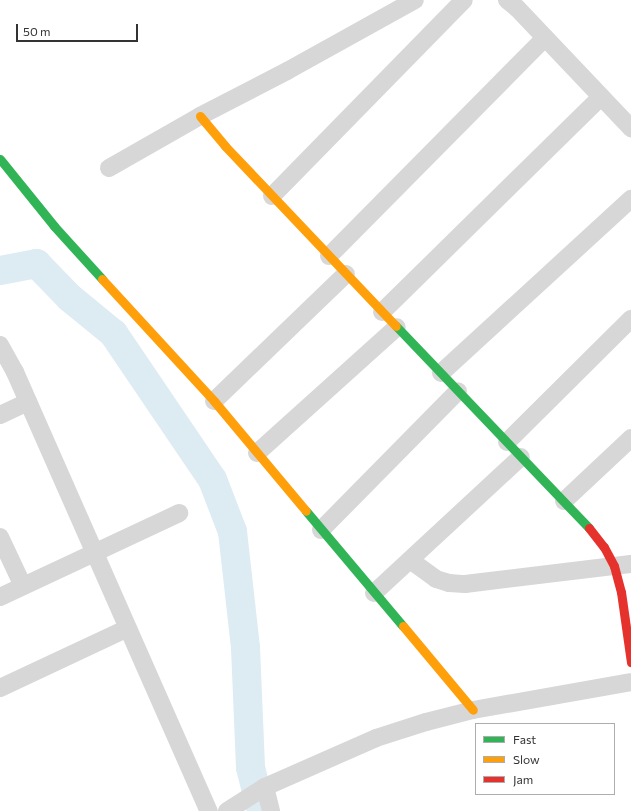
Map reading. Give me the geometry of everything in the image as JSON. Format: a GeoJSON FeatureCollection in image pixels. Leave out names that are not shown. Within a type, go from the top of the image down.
{"type":"FeatureCollection","features":[{"type":"Feature","properties":{"kind":"street"},"geometry":{"type":"LineString","coordinates":[[109,168],[200,116],[287,71],[416,0]]}},
{"type":"Feature","properties":{"kind":"street"},"geometry":{"type":"LineString","coordinates":[[272,196],[464,0]]}},
{"type":"Feature","properties":{"kind":"street"},"geometry":{"type":"LineString","coordinates":[[507,0],[631,128]]}},
{"type":"Feature","properties":{"kind":"street"},"geometry":{"type":"LineString","coordinates":[[329,256],[545,38]]}},
{"type":"Feature","properties":{"kind":"street"},"geometry":{"type":"LineString","coordinates":[[382,312],[601,97]]}},
{"type":"Feature","properties":{"kind":"street"},"geometry":{"type":"LineString","coordinates":[[200,116],[225,146],[382,312],[594,532],[604,547],[622,565],[621,592],[631,662]]}},
{"type":"Feature","properties":{"kind":"street"},"geometry":{"type":"LineString","coordinates":[[0,159],[54,226],[214,402],[474,710]]}},
{"type":"Feature","properties":{"kind":"street"},"geometry":{"type":"LineString","coordinates":[[441,373],[631,199]]}},
{"type":"Feature","properties":{"kind":"street"},"geometry":{"type":"LineString","coordinates":[[214,402],[346,274]]}},
{"type":"Feature","properties":{"kind":"street"},"geometry":{"type":"LineString","coordinates":[[507,442],[631,319]]}},
{"type":"Feature","properties":{"kind":"street"},"geometry":{"type":"LineString","coordinates":[[257,453],[397,327]]}},
{"type":"Feature","properties":{"kind":"street"},"geometry":{"type":"LineString","coordinates":[[0,345],[15,372],[209,811]]}},
{"type":"Feature","properties":{"kind":"street"},"geometry":{"type":"LineString","coordinates":[[321,530],[458,391]]}},
{"type":"Feature","properties":{"kind":"street"},"geometry":{"type":"LineString","coordinates":[[0,415],[28,402]]}},
{"type":"Feature","properties":{"kind":"street"},"geometry":{"type":"LineString","coordinates":[[564,501],[631,438]]}},
{"type":"Feature","properties":{"kind":"street"},"geometry":{"type":"LineString","coordinates":[[374,593],[522,457]]}},
{"type":"Feature","properties":{"kind":"street"},"geometry":{"type":"LineString","coordinates":[[0,597],[179,513]]}},
{"type":"Feature","properties":{"kind":"street"},"geometry":{"type":"LineString","coordinates":[[0,537],[23,586]]}},
{"type":"Feature","properties":{"kind":"street"},"geometry":{"type":"LineString","coordinates":[[410,560],[436,579],[449,583],[466,584],[622,565]]}},
{"type":"Feature","properties":{"kind":"street"},"geometry":{"type":"LineString","coordinates":[[0,688],[128,628]]}},
{"type":"Feature","properties":{"kind":"street"},"geometry":{"type":"LineString","coordinates":[[228,811],[266,787],[376,738],[426,722],[474,710],[631,682]]}},
{"type":"Feature","properties":{"kind":"street"},"geometry":{"type":"LineString","coordinates":[[266,787],[271,811]]}},
{"type":"Feature","properties":{"kind":"waterway"},"geometry":{"type":"LineString","coordinates":[[0,270],[36,263],[69,297],[113,333],[212,479],[232,531],[245,647],[250,767],[261,811]]}},
{"type":"Feature","properties":{"kind":"traffic: fast"},"geometry":{"type":"LineString","coordinates":[[0,159],[54,226],[102,279]]}},
{"type":"Feature","properties":{"kind":"traffic: fast"},"geometry":{"type":"LineString","coordinates":[[396,326],[589,528]]}},
{"type":"Feature","properties":{"kind":"traffic: fast"},"geometry":{"type":"LineString","coordinates":[[306,511],[403,626]]}},
{"type":"Feature","properties":{"kind":"traffic: slow"},"geometry":{"type":"LineString","coordinates":[[200,116],[225,146],[396,326]]}},
{"type":"Feature","properties":{"kind":"traffic: slow"},"geometry":{"type":"LineString","coordinates":[[102,279],[214,401],[306,511]]}},
{"type":"Feature","properties":{"kind":"traffic: slow"},"geometry":{"type":"LineString","coordinates":[[403,626],[473,710]]}},
{"type":"Feature","properties":{"kind":"traffic: jam"},"geometry":{"type":"LineString","coordinates":[[589,528],[604,547],[614,566],[621,592],[631,662]]}}]}
